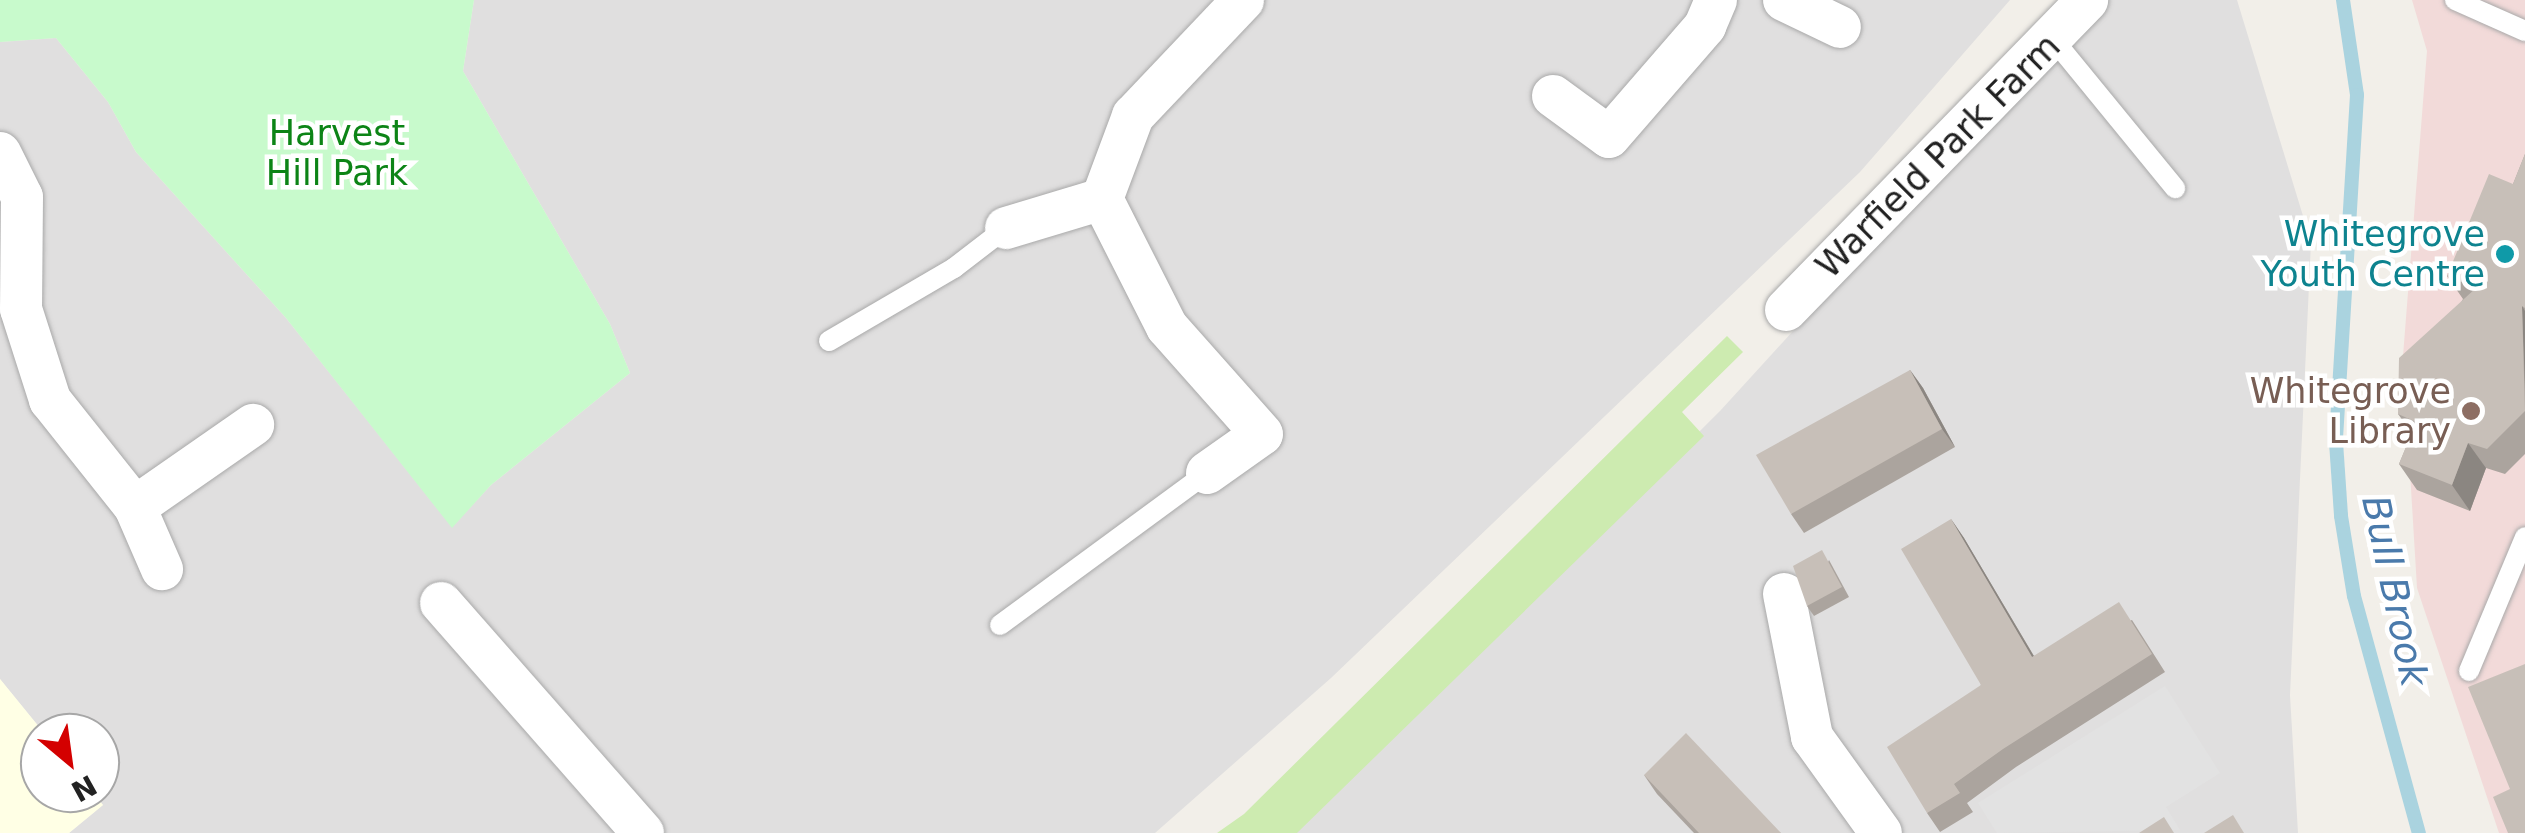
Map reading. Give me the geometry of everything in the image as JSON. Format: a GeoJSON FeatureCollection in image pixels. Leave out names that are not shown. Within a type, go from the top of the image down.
{"type":"FeatureCollection","features":[{"type":"Feature","properties":{"kind":"street"},"geometry":{"type":"LineString","coordinates":[[1207,473],[1262,434],[1168,327],[1102,199],[1133,116],[1243,0]]}},
{"type":"Feature","properties":{"kind":"street"},"geometry":{"type":"LineString","coordinates":[[1553,96],[1609,137],[1705,26],[1716,0]]}},
{"type":"Feature","properties":{"kind":"street"},"geometry":{"type":"LineString","coordinates":[[1784,0],[1840,27]]}},
{"type":"Feature","properties":{"kind":"street","name":"Warfield Park Farm"},"geometry":{"type":"LineString","coordinates":[[1786,310],[2087,0]]}},
{"type":"Feature","properties":{"kind":"street"},"geometry":{"type":"LineString","coordinates":[[0,153],[22,197],[11,311],[50,400],[135,507],[162,569]]}},
{"type":"Feature","properties":{"kind":"street"},"geometry":{"type":"LineString","coordinates":[[1006,228],[1102,199]]}},
{"type":"Feature","properties":{"kind":"street"},"geometry":{"type":"LineString","coordinates":[[135,507],[252,425]]}},
{"type":"Feature","properties":{"kind":"street"},"geometry":{"type":"LineString","coordinates":[[1784,594],[1812,737],[1881,833]]}},
{"type":"Feature","properties":{"kind":"street"},"geometry":{"type":"LineString","coordinates":[[441,603],[643,833]]}},
{"type":"Feature","properties":{"kind":"lane"},"geometry":{"type":"LineString","coordinates":[[2455,0],[2525,31]]}},
{"type":"Feature","properties":{"kind":"lane"},"geometry":{"type":"LineString","coordinates":[[2054,38],[2175,188]]}},
{"type":"Feature","properties":{"kind":"lane"},"geometry":{"type":"LineString","coordinates":[[829,341],[954,268],[1006,228]]}},
{"type":"Feature","properties":{"kind":"lane"},"geometry":{"type":"LineString","coordinates":[[1000,625],[1207,473]]}},
{"type":"Feature","properties":{"kind":"lane"},"geometry":{"type":"LineString","coordinates":[[2470,671],[2525,537]]}},
{"type":"Feature","properties":{"kind":"shaded area"},"geometry":{"type":"Polygon","coordinates":[[[474,0],[2010,0],[1860,172],[1331,678],[1155,833],[69,833],[93,813],[120,813],[120,713],[28,713],[0,679],[0,42],[56,38],[108,102],[136,152],[286,318],[452,527],[491,485],[630,373],[610,324],[463,71],[474,0]]]}},
{"type":"Feature","properties":{"kind":"shaded area"},"geometry":{"type":"Polygon","coordinates":[[[2095,0],[2237,0],[2311,242],[2290,695],[2298,833],[1296,833],[1720,411],[2095,0]]]}},
{"type":"Feature","properties":{"kind":"shaded area"},"geometry":{"type":"Polygon","coordinates":[[[2412,0],[2525,0],[2525,833],[2499,833],[2417,588],[2403,356],[2427,51],[2412,0]]]}},
{"type":"Feature","properties":{"kind":"shaded area"},"geometry":{"type":"Polygon","coordinates":[[[0,679],[28,713],[20,713],[20,813],[93,813],[69,833],[0,833],[0,679]]]}},
{"type":"Feature","properties":{"kind":"shaded area"},"geometry":{"type":"Polygon","coordinates":[[[2165,686],[2220,773],[2166,807],[2180,830],[1997,833],[1978,803],[2165,686]]]}},
{"type":"Feature","properties":{"kind":"green space","name":"Harvest Hill Park"},"geometry":{"type":"Polygon","coordinates":[[[0,0],[474,0],[463,71],[610,324],[630,373],[491,485],[452,528],[286,318],[136,152],[108,102],[56,38],[0,42],[0,0]]]}},
{"type":"Feature","properties":{"kind":"green space"},"geometry":{"type":"Polygon","coordinates":[[[1727,336],[1743,352],[1682,412],[1704,436],[1297,833],[1217,833],[1244,814],[1727,336]]]}},
{"type":"Feature","properties":{"kind":"building"},"geometry":{"type":"Polygon","coordinates":[[[2525,154],[2525,411],[2487,449],[2468,443],[2452,485],[2399,464],[2416,422],[2398,414],[2399,358],[2476,288],[2447,276],[2489,174],[2513,184],[2525,154]]]}},
{"type":"Feature","properties":{"kind":"building"},"geometry":{"type":"Polygon","coordinates":[[[1910,370],[1942,429],[1791,514],[1756,455],[1910,370]]]}},
{"type":"Feature","properties":{"kind":"building"},"geometry":{"type":"Polygon","coordinates":[[[1951,519],[2032,657],[2119,602],[2152,654],[2003,749],[1954,784],[1960,793],[1927,813],[1887,747],[1981,685],[1901,549],[1951,519]]]}},
{"type":"Feature","properties":{"kind":"building"},"geometry":{"type":"Polygon","coordinates":[[[1822,550],[1842,587],[1807,606],[1793,566],[1822,550]]]}},
{"type":"Feature","properties":{"kind":"building"},"geometry":{"type":"Polygon","coordinates":[[[2525,664],[2525,833],[2508,833],[2493,797],[2510,789],[2468,687],[2525,664]]]}},
{"type":"Feature","properties":{"kind":"building"},"geometry":{"type":"Polygon","coordinates":[[[1686,733],[1781,833],[1699,833],[1644,775],[1686,733]]]}},
{"type":"Feature","properties":{"kind":"building"},"geometry":{"type":"Polygon","coordinates":[[[2233,815],[2244,833],[2204,833],[2233,815]]]}},
{"type":"Feature","properties":{"kind":"building"},"geometry":{"type":"Polygon","coordinates":[[[2164,817],[2174,833],[2139,833],[2164,817]]]}},
{"type":"Feature","properties":{"kind":"waterway","name":"Bull Brook"},"geometry":{"type":"LineString","coordinates":[[2343,0],[2357,95],[2336,442],[2341,516],[2354,596],[2419,833]]}},
{"type":"Feature","properties":{"kind":"place","name":"Whitegrove Youth Centre"},"geometry":{"type":"Point","coordinates":[2505,254]}},
{"type":"Feature","properties":{"kind":"place","name":"Whitegrove Library"},"geometry":{"type":"Point","coordinates":[2471,411]}}]}
